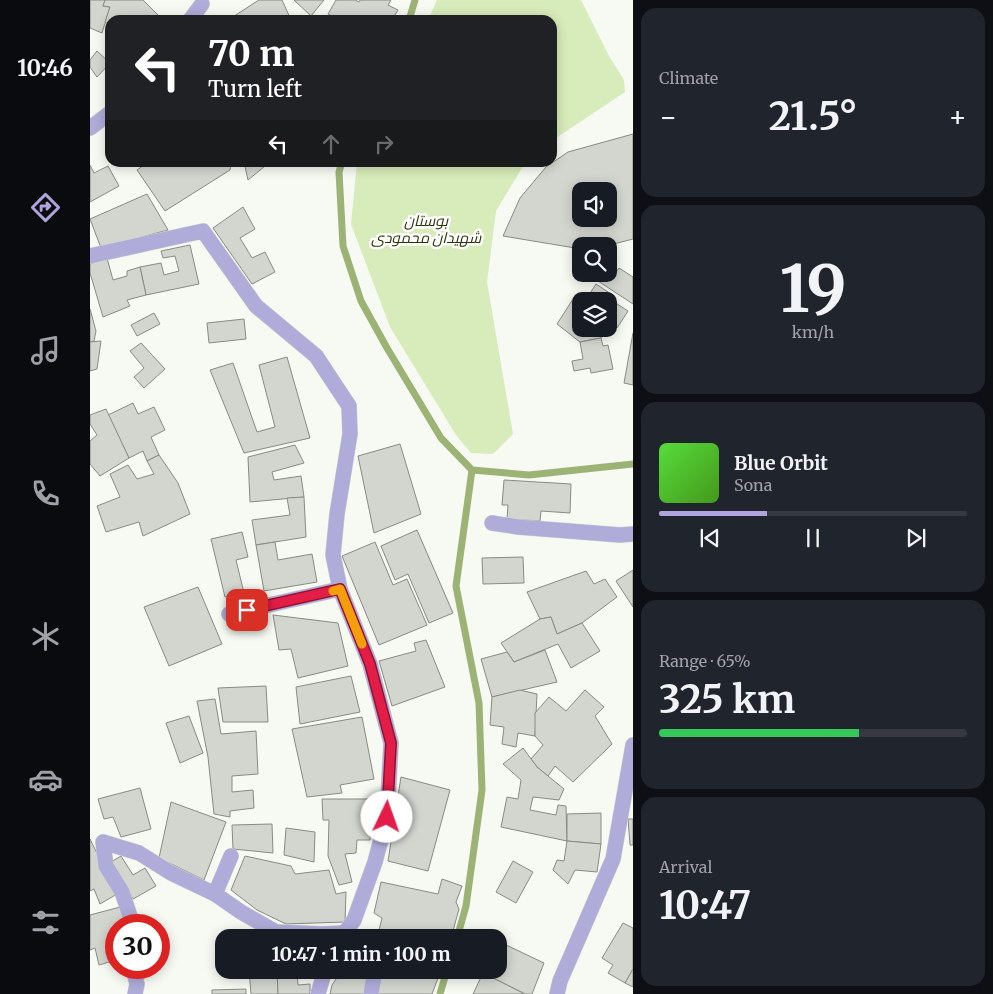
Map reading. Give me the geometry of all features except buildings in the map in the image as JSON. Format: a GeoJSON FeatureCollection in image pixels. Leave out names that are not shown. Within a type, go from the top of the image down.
{"type":"FeatureCollection","features":[{"type":"Feature","properties":{"kind":"street"},"geometry":{"type":"LineString","coordinates":[[194,15],[204,1]]}},
{"type":"Feature","properties":{"kind":"street"},"geometry":{"type":"LineString","coordinates":[[90,128],[105,117]]}},
{"type":"Feature","properties":{"kind":"street"},"geometry":{"type":"LineString","coordinates":[[90,256],[203,231],[256,306],[316,356],[349,406],[350,434],[337,514],[333,555],[340,589],[370,664],[391,743],[387,817],[375,862],[350,929]]}},
{"type":"Feature","properties":{"kind":"street"},"geometry":{"type":"LineString","coordinates":[[492,523],[518,527],[620,535],[633,534]]}},
{"type":"Feature","properties":{"kind":"street"},"geometry":{"type":"LineString","coordinates":[[228,614],[340,589]]}},
{"type":"Feature","properties":{"kind":"street"},"geometry":{"type":"LineString","coordinates":[[557,994],[560,981],[613,859],[633,746]]}},
{"type":"Feature","properties":{"kind":"street"},"geometry":{"type":"LineString","coordinates":[[129,914],[122,892],[106,866],[103,842],[139,854],[171,873],[215,894],[271,929]]}},
{"type":"Feature","properties":{"kind":"street"},"geometry":{"type":"LineString","coordinates":[[215,894],[231,856]]}},
{"type":"Feature","properties":{"kind":"street"},"geometry":{"type":"LineString","coordinates":[[134,994],[135,979]]}},
{"type":"Feature","properties":{"kind":"street"},"geometry":{"type":"LineString","coordinates":[[318,994],[322,979]]}},
{"type":"Feature","properties":{"kind":"street"},"geometry":{"type":"LineString","coordinates":[[371,994],[374,979]]}},
{"type":"Feature","properties":{"kind":"green space"},"geometry":{"type":"Polygon","coordinates":[[[437,0],[581,0],[609,56],[624,80],[625,92],[557,137],[557,15],[430,15],[437,0]]]}},
{"type":"Feature","properties":{"kind":"green space","name":"بوستان شهیدان محمودی"},"geometry":{"type":"Polygon","coordinates":[[[357,167],[523,167],[496,211],[487,282],[513,434],[493,454],[471,453],[456,435],[390,327],[351,224],[357,167]]]}},
{"type":"Feature","properties":{"kind":"waterway"},"geometry":{"type":"LineString","coordinates":[[410,15],[415,0]]}},
{"type":"Feature","properties":{"kind":"waterway"},"geometry":{"type":"LineString","coordinates":[[340,167],[339,172],[343,246],[361,301],[441,438],[472,470],[529,475],[633,464]]}},
{"type":"Feature","properties":{"kind":"waterway"},"geometry":{"type":"LineString","coordinates":[[460,929],[466,906],[482,790],[479,703],[456,586],[472,470]]}},
{"type":"Feature","properties":{"kind":"waterway"},"geometry":{"type":"LineString","coordinates":[[440,994],[444,979]]}},
{"type":"Feature","properties":{"kind":"slow traffic"},"geometry":{"type":"LineString","coordinates":[[333,591],[340,589],[362,644]]}},
{"type":"Feature","properties":{"kind":"route"},"geometry":{"type":"LineString","coordinates":[[247,610],[340,589],[370,664],[391,743],[387,817]]}}]}
